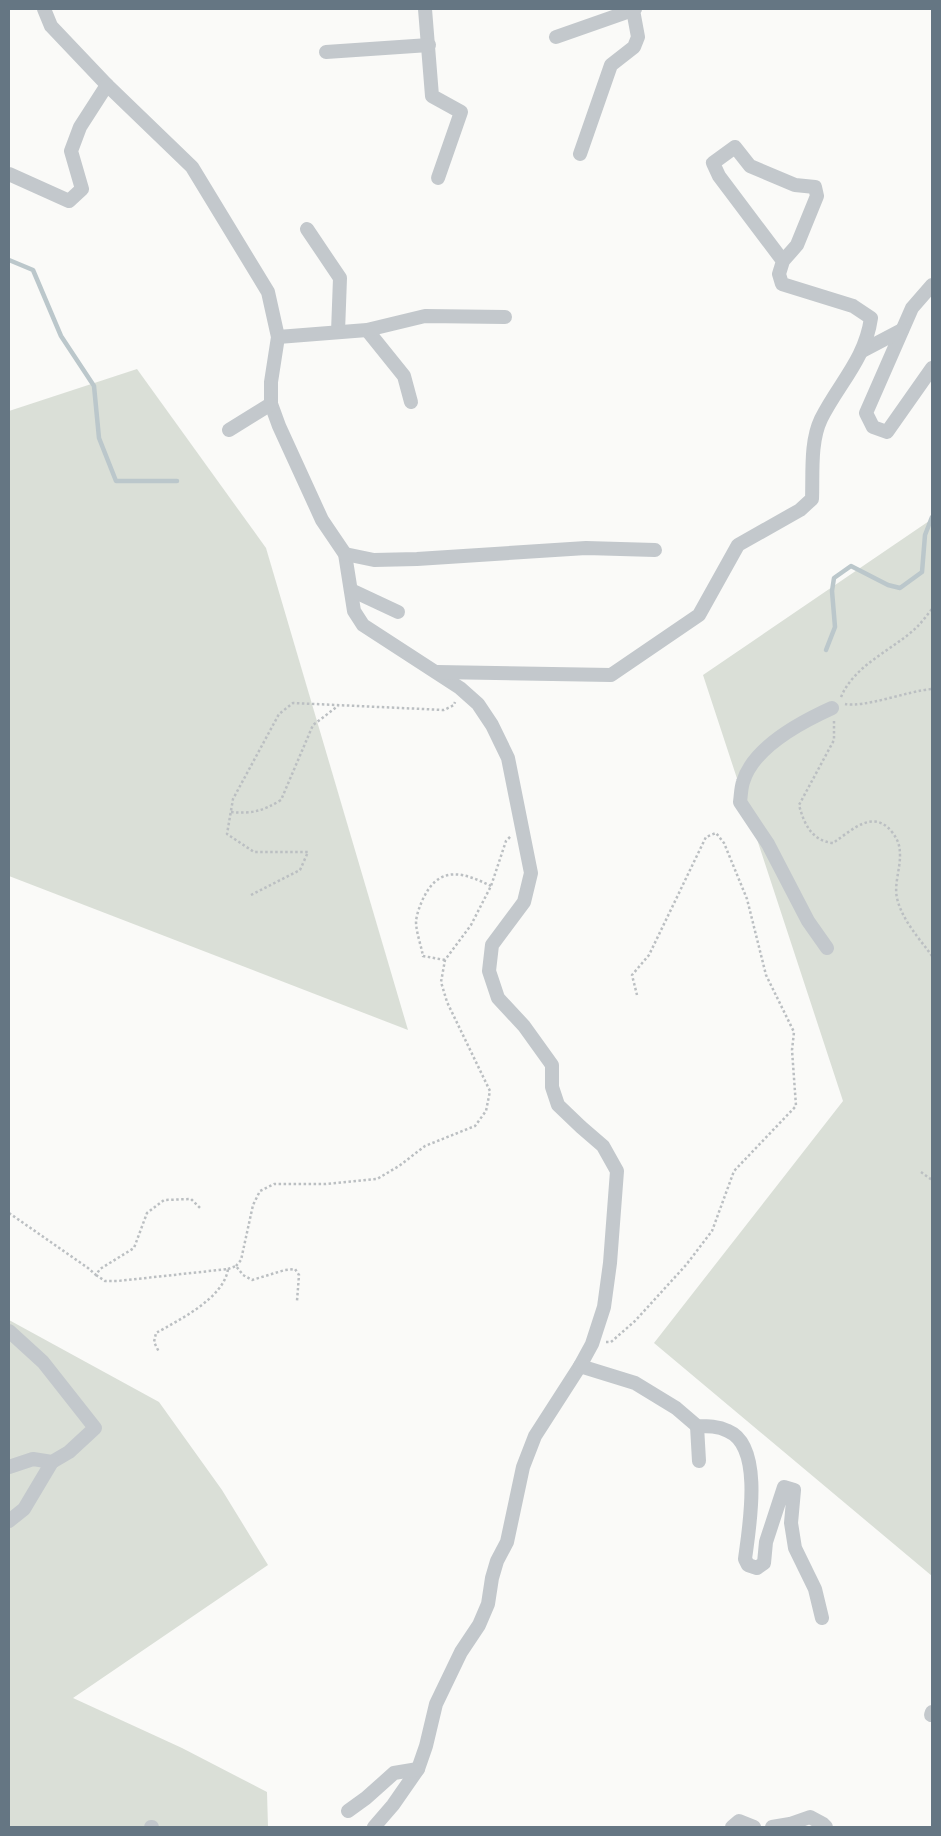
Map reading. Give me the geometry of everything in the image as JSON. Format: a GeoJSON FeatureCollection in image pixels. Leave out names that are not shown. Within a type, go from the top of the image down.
{"type":"FeatureCollection","features":[{"type":"Feature","properties":{"kind":"lane"},"geometry":{"type":"LineString","coordinates":[[44,9],[51,26],[107,85],[192,167],[268,292],[278,337],[272,367],[271,404],[279,426],[322,520],[345,554],[354,611],[362,625],[460,688],[478,704],[492,725],[508,758],[532,873],[524,902],[492,945],[490,971],[498,998],[524,1026],[552,1065],[552,1087],[558,1105],[603,1146],[618,1171],[610,1263],[604,1306],[592,1344],[580,1366],[534,1436],[523,1467],[507,1542],[497,1561],[492,1578],[488,1604],[479,1625],[461,1652],[436,1704],[426,1746],[418,1769],[393,1805],[374,1827]]}},
{"type":"Feature","properties":{"kind":"lane"},"geometry":{"type":"LineString","coordinates":[[425,9],[432,96],[461,112],[438,178]]}},
{"type":"Feature","properties":{"kind":"lane"},"geometry":{"type":"LineString","coordinates":[[556,37],[634,9],[638,37],[634,47],[611,65],[580,154]]}},
{"type":"Feature","properties":{"kind":"lane"},"geometry":{"type":"LineString","coordinates":[[326,52],[429,45]]}},
{"type":"Feature","properties":{"kind":"lane"},"geometry":{"type":"LineString","coordinates":[[9,174],[69,201],[82,189],[70,150],[80,127],[107,85]]}},
{"type":"Feature","properties":{"kind":"lane"},"geometry":{"type":"LineString","coordinates":[[435,672],[611,675],[699,615],[738,545],[800,510],[812,499],[814,440],[820,420],[862,351],[868,335],[871,318],[853,306],[782,284],[779,274],[783,261],[797,245],[817,196],[815,186],[794,184],[750,166],[735,147],[713,163],[719,176],[783,261]]}},
{"type":"Feature","properties":{"kind":"lane"},"geometry":{"type":"LineString","coordinates":[[307,229],[340,278],[338,332]]}},
{"type":"Feature","properties":{"kind":"lane"},"geometry":{"type":"LineString","coordinates":[[932,285],[912,308],[866,413],[873,427],[887,432],[932,368]]}},
{"type":"Feature","properties":{"kind":"lane"},"geometry":{"type":"LineString","coordinates":[[278,337],[367,330],[425,316],[505,317]]}},
{"type":"Feature","properties":{"kind":"lane"},"geometry":{"type":"LineString","coordinates":[[367,330],[404,376],[411,402]]}},
{"type":"Feature","properties":{"kind":"lane"},"geometry":{"type":"LineString","coordinates":[[862,351],[902,330]]}},
{"type":"Feature","properties":{"kind":"lane"},"geometry":{"type":"LineString","coordinates":[[229,430],[271,404]]}},
{"type":"Feature","properties":{"kind":"lane"},"geometry":{"type":"LineString","coordinates":[[345,554],[374,560],[586,548],[655,550]]}},
{"type":"Feature","properties":{"kind":"lane"},"geometry":{"type":"LineString","coordinates":[[351,590],[398,612]]}},
{"type":"Feature","properties":{"kind":"lane"},"geometry":{"type":"LineString","coordinates":[[827,948],[808,921],[768,844],[740,802],[743,782],[750,766],[777,739],[807,719],[832,708]]}},
{"type":"Feature","properties":{"kind":"lane"},"geometry":{"type":"LineString","coordinates":[[9,1331],[43,1362],[95,1428],[69,1452],[52,1462],[24,1510],[9,1521]]}},
{"type":"Feature","properties":{"kind":"lane"},"geometry":{"type":"LineString","coordinates":[[580,1366],[636,1383],[676,1408],[697,1426],[710,1426],[730,1431],[739,1440],[748,1455],[753,1498],[745,1559],[748,1565],[757,1568],[764,1563],[766,1542],[784,1488],[794,1490],[790,1523],[795,1548],[815,1588],[822,1618]]}},
{"type":"Feature","properties":{"kind":"lane"},"geometry":{"type":"LineString","coordinates":[[697,1426],[699,1461]]}},
{"type":"Feature","properties":{"kind":"lane"},"geometry":{"type":"LineString","coordinates":[[9,1467],[34,1459],[52,1462]]}},
{"type":"Feature","properties":{"kind":"lane"},"geometry":{"type":"LineString","coordinates":[[348,1811],[394,1773],[418,1769]]}},
{"type":"Feature","properties":{"kind":"lane"},"geometry":{"type":"LineString","coordinates":[[772,1827],[810,1818],[826,1827]]}},
{"type":"Feature","properties":{"kind":"lane"},"geometry":{"type":"LineString","coordinates":[[732,1827],[739,1821],[754,1827]]}},
{"type":"Feature","properties":{"kind":"path"},"geometry":{"type":"LineString","coordinates":[[932,609],[917,627],[866,666],[844,691],[839,700],[846,705],[870,702],[917,690],[932,689]]}},
{"type":"Feature","properties":{"kind":"path"},"geometry":{"type":"LineString","coordinates":[[251,895],[300,870],[308,852],[254,852],[227,834],[233,799],[279,714],[292,703],[444,710],[454,705],[460,688]]}},
{"type":"Feature","properties":{"kind":"path"},"geometry":{"type":"LineString","coordinates":[[231,812],[249,814],[270,807],[281,800],[313,725],[339,705]]}},
{"type":"Feature","properties":{"kind":"path"},"geometry":{"type":"LineString","coordinates":[[832,708],[834,715],[834,740],[799,805],[803,823],[823,842],[834,843],[860,825],[874,820],[886,824],[899,842],[900,856],[896,895],[901,913],[932,956]]}},
{"type":"Feature","properties":{"kind":"path"},"geometry":{"type":"LineString","coordinates":[[9,1213],[105,1281],[228,1269],[236,1266],[241,1260],[253,1205],[260,1191],[274,1184],[326,1184],[377,1179],[399,1166],[425,1146],[475,1126],[486,1111],[490,1092],[447,1002],[441,982],[445,960],[471,925],[491,886],[506,841],[522,824]]}},
{"type":"Feature","properties":{"kind":"path"},"geometry":{"type":"LineString","coordinates":[[592,1344],[611,1342],[635,1321],[686,1265],[712,1231],[734,1170],[796,1106],[792,1050],[794,1032],[766,975],[747,899],[724,843],[716,833],[706,837],[649,955],[632,975],[637,995]]}},
{"type":"Feature","properties":{"kind":"path"},"geometry":{"type":"LineString","coordinates":[[445,960],[423,956],[416,921],[422,899],[431,883],[448,873],[473,877],[491,886]]}},
{"type":"Feature","properties":{"kind":"path"},"geometry":{"type":"LineString","coordinates":[[921,1172],[932,1180]]}},
{"type":"Feature","properties":{"kind":"path"},"geometry":{"type":"LineString","coordinates":[[96,1275],[100,1270],[134,1248],[147,1213],[164,1200],[191,1199],[201,1209]]}},
{"type":"Feature","properties":{"kind":"path"},"geometry":{"type":"LineString","coordinates":[[236,1266],[243,1275],[252,1280],[285,1270],[295,1269],[299,1275],[297,1301]]}},
{"type":"Feature","properties":{"kind":"path"},"geometry":{"type":"LineString","coordinates":[[159,1352],[154,1342],[156,1333],[206,1302],[227,1277],[228,1269]]}},
{"type":"Feature","properties":{"kind":"shaded area"},"geometry":{"type":"Polygon","coordinates":[[[137,369],[266,548],[408,1030],[9,876],[9,411],[137,369]]]}},
{"type":"Feature","properties":{"kind":"shaded area"},"geometry":{"type":"Polygon","coordinates":[[[932,519],[932,1576],[654,1343],[843,1101],[703,675],[932,519]]]}},
{"type":"Feature","properties":{"kind":"shaded area"},"geometry":{"type":"Polygon","coordinates":[[[9,1320],[159,1402],[222,1490],[268,1565],[73,1698],[182,1748],[267,1792],[268,1827],[9,1827],[9,1320]]]}},
{"type":"Feature","properties":{"kind":"waterway"},"geometry":{"type":"LineString","coordinates":[[9,260],[33,270],[61,336],[94,386],[99,438],[116,481],[177,481]]}},
{"type":"Feature","properties":{"kind":"waterway"},"geometry":{"type":"LineString","coordinates":[[826,650],[835,627],[832,591],[834,578],[851,566],[888,585],[900,588],[922,572],[925,535],[932,517]]}}]}
